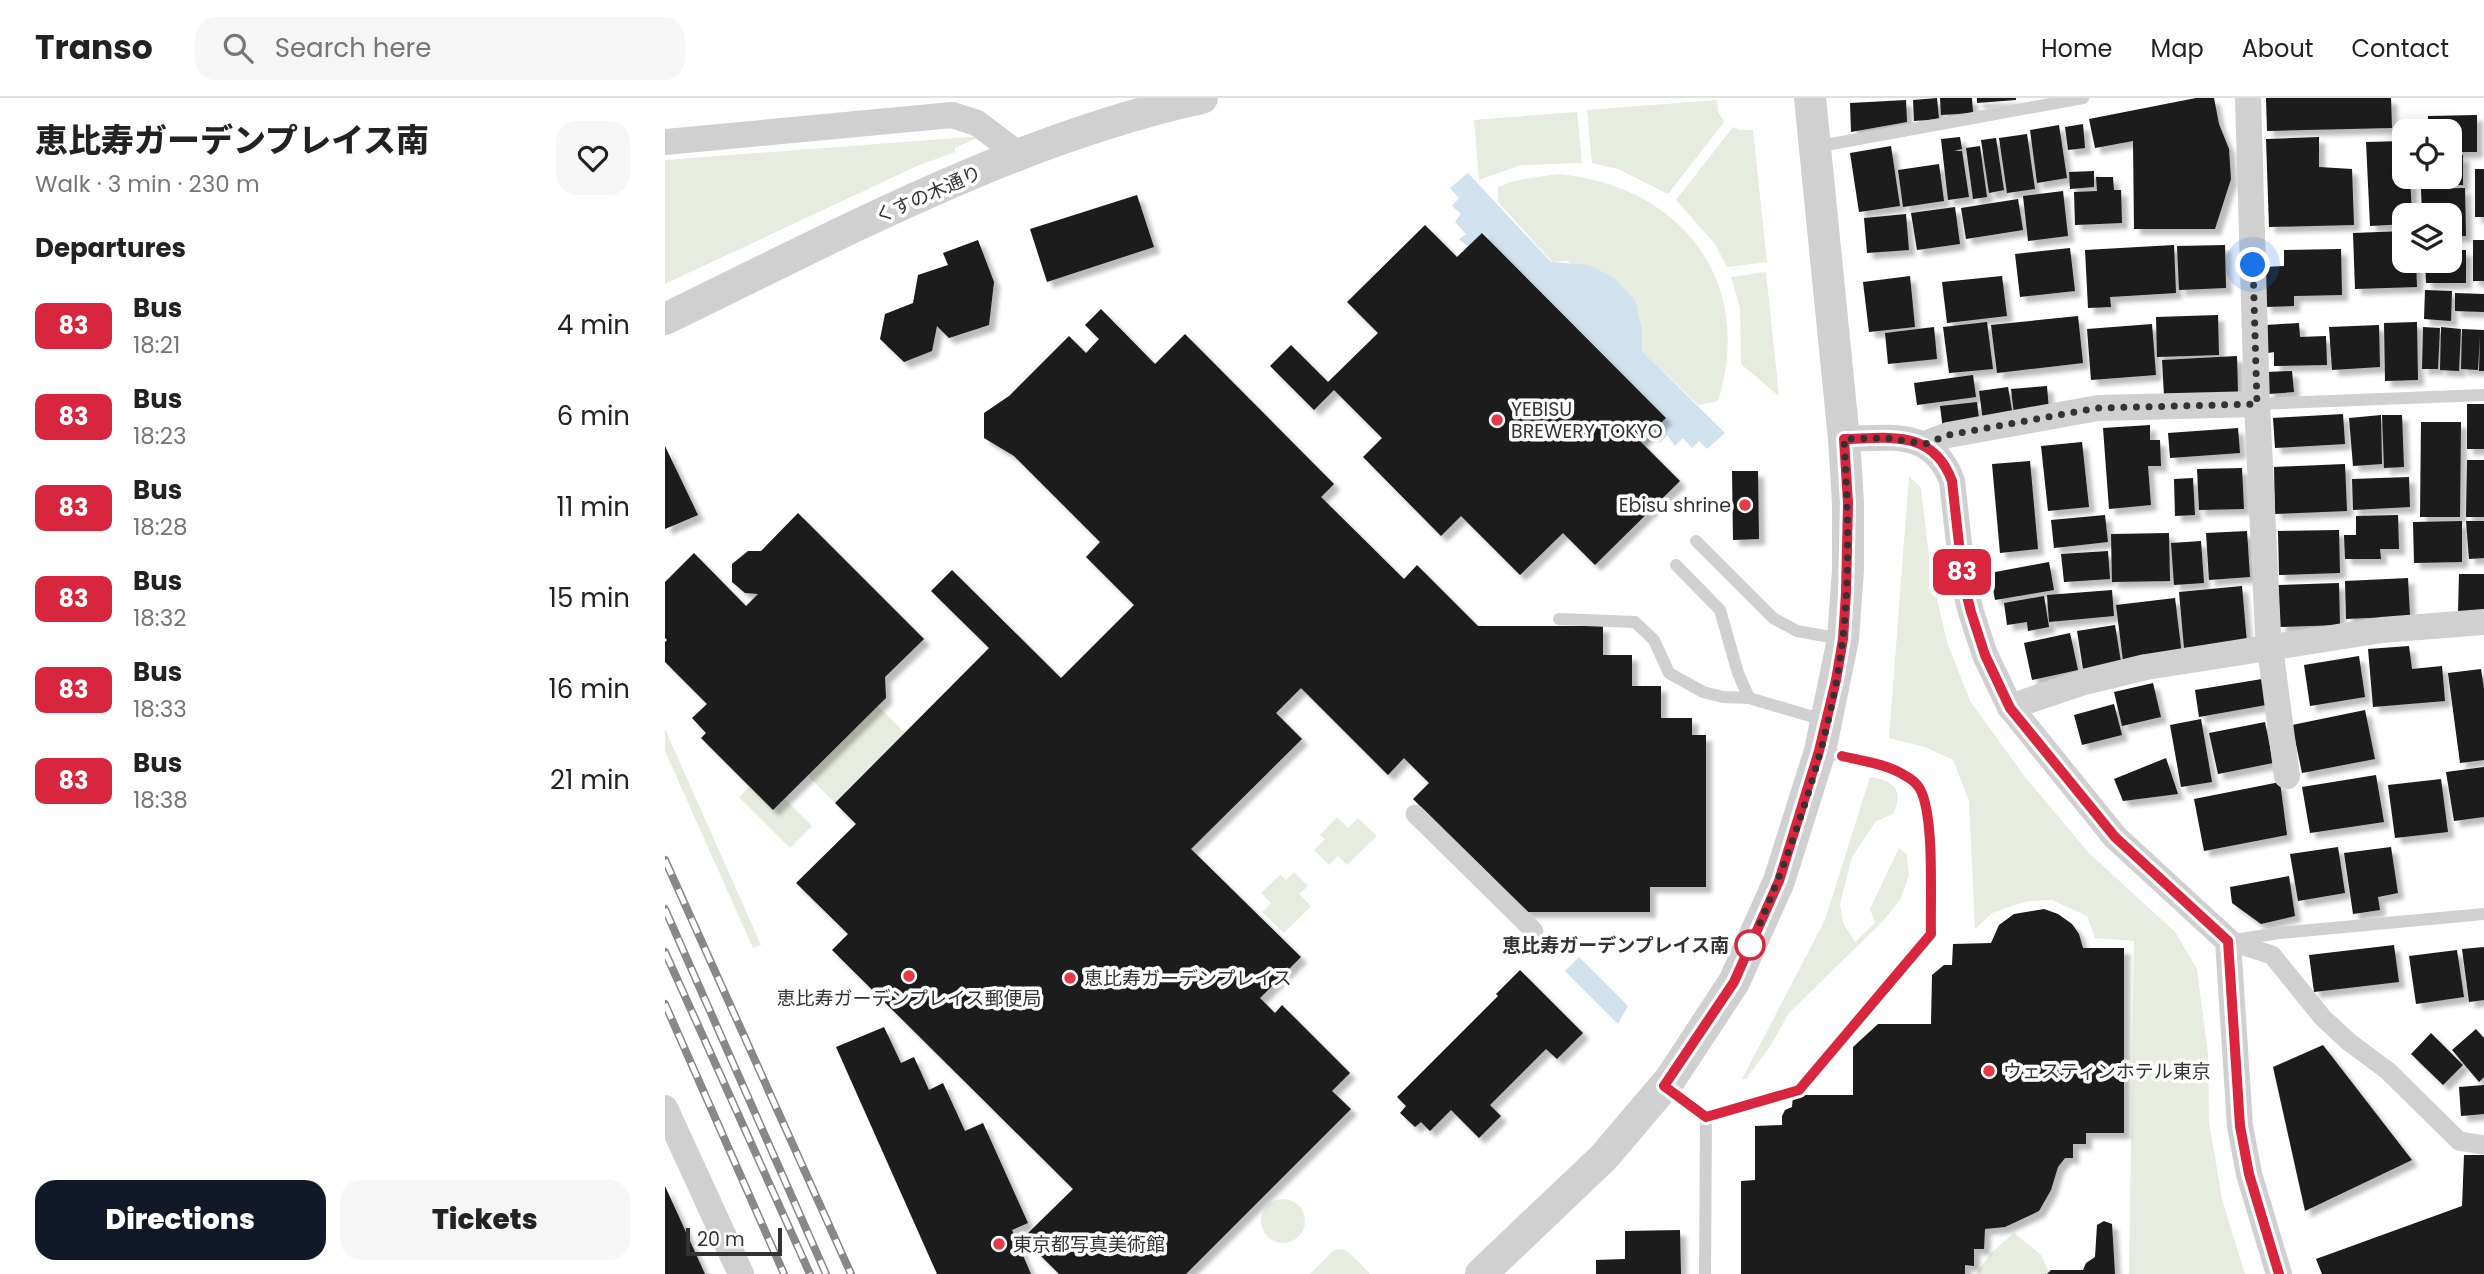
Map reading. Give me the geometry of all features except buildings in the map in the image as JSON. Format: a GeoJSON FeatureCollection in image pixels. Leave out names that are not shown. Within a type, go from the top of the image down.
{"type":"FeatureCollection","features":[{"type":"Feature","properties":{"kind":"street","name":"くすの木通り"},"geometry":{"type":"LineString","coordinates":[[665,319],[862,224],[1018,154],[1124,117],[1202,98]]}},
{"type":"Feature","properties":{"kind":"street"},"geometry":{"type":"LineString","coordinates":[[1481,1274],[1604,1157],[1664,1086],[1734,982],[1779,881],[1823,736],[1843,639],[1848,570],[1848,503],[1810,98]]}},
{"type":"Feature","properties":{"kind":"street"},"geometry":{"type":"LineString","coordinates":[[2248,98],[2257,404],[2269,647],[2287,776]]}},
{"type":"Feature","properties":{"kind":"street"},"geometry":{"type":"LineString","coordinates":[[665,142],[953,115],[977,123],[1018,154]]}},
{"type":"Feature","properties":{"kind":"street"},"geometry":{"type":"LineString","coordinates":[[1925,444],[1948,435],[2098,408],[2257,404]]}},
{"type":"Feature","properties":{"kind":"street"},"geometry":{"type":"LineString","coordinates":[[1844,439],[1887,438],[1925,444],[1938,454],[1952,481],[1963,580],[1985,655],[2010,708],[2115,837],[2228,941],[2272,955],[2323,1018],[2349,1042],[2388,1071],[2459,1141],[2484,1144]]}},
{"type":"Feature","properties":{"kind":"street"},"geometry":{"type":"LineString","coordinates":[[2010,708],[2084,682],[2146,667],[2382,630],[2484,622]]}},
{"type":"Feature","properties":{"kind":"street"},"geometry":{"type":"LineString","coordinates":[[1415,814],[1534,931]]}},
{"type":"Feature","properties":{"kind":"street"},"geometry":{"type":"LineString","coordinates":[[2228,941],[2240,1126],[2249,1174],[2279,1274]]}},
{"type":"Feature","properties":{"kind":"street"},"geometry":{"type":"LineString","coordinates":[[665,1108],[741,1274]]}},
{"type":"Feature","properties":{"kind":"lane"},"geometry":{"type":"LineString","coordinates":[[1815,147],[2083,98]]}},
{"type":"Feature","properties":{"kind":"lane"},"geometry":{"type":"LineString","coordinates":[[2257,404],[2484,395]]}},
{"type":"Feature","properties":{"kind":"lane"},"geometry":{"type":"LineString","coordinates":[[1696,541],[1773,618],[1797,631],[1843,639]]}},
{"type":"Feature","properties":{"kind":"lane"},"geometry":{"type":"LineString","coordinates":[[1676,565],[1720,610],[1738,673],[1749,698]]}},
{"type":"Feature","properties":{"kind":"lane"},"geometry":{"type":"LineString","coordinates":[[1559,619],[1635,622],[1654,640],[1669,673],[1703,692],[1723,697],[1749,698],[1906,775],[1919,788],[1926,806],[1929,824],[1931,934],[1799,1090],[1706,1117]]}},
{"type":"Feature","properties":{"kind":"lane"},"geometry":{"type":"LineString","coordinates":[[2228,941],[2279,933],[2484,914]]}},
{"type":"Feature","properties":{"kind":"lane"},"geometry":{"type":"LineString","coordinates":[[1664,1086],[1706,1117]]}},
{"type":"Feature","properties":{"kind":"lane"},"geometry":{"type":"LineString","coordinates":[[1705,1274],[1706,1117]]}},
{"type":"Feature","properties":{"kind":"shaded area"},"geometry":{"type":"Polygon","coordinates":[[[1717,100],[1718,112],[1724,122],[1668,194],[1618,169],[1592,163],[1587,110],[1717,100]]]}},
{"type":"Feature","properties":{"kind":"shaded area"},"geometry":{"type":"Polygon","coordinates":[[[1577,112],[1582,163],[1521,165],[1479,180],[1474,120],[1577,112]]]}},
{"type":"Feature","properties":{"kind":"shaded area"},"geometry":{"type":"Polygon","coordinates":[[[1733,127],[1753,130],[1767,262],[1727,267],[1715,244],[1676,200],[1733,127]]]}},
{"type":"Feature","properties":{"kind":"shaded area"},"geometry":{"type":"Polygon","coordinates":[[[981,136],[955,148],[955,152],[917,166],[665,284],[665,160],[981,136]]]}},
{"type":"Feature","properties":{"kind":"shaded area"},"geometry":{"type":"Polygon","coordinates":[[[1557,174],[1601,182],[1639,197],[1672,218],[1697,246],[1716,279],[1726,316],[1727,357],[1718,401],[1698,405],[1642,351],[1642,329],[1568,261],[1552,262],[1498,202],[1498,187],[1514,181],[1557,174]]]}},
{"type":"Feature","properties":{"kind":"shaded area"},"geometry":{"type":"Polygon","coordinates":[[[1766,272],[1779,396],[1741,364],[1740,308],[1731,277],[1766,272]]]}},
{"type":"Feature","properties":{"kind":"shaded area"},"geometry":{"type":"Polygon","coordinates":[[[1909,476],[1921,488],[1931,572],[1947,642],[1970,701],[2025,777],[2088,852],[2175,932],[2197,969],[2208,1055],[2209,1122],[2222,1199],[2245,1274],[2129,1274],[2134,941],[2095,938],[2087,916],[2052,900],[2027,901],[1992,913],[1975,929],[1969,801],[1953,760],[1925,747],[1889,738],[1909,476]]]}},
{"type":"Feature","properties":{"kind":"shaded area"},"geometry":{"type":"Polygon","coordinates":[[[878,706],[905,733],[835,803],[808,776],[878,706]]]}},
{"type":"Feature","properties":{"kind":"shaded area"},"geometry":{"type":"Polygon","coordinates":[[[665,729],[761,945],[753,948],[665,751],[665,729]]]}},
{"type":"Feature","properties":{"kind":"shaded area"},"geometry":{"type":"Polygon","coordinates":[[[1870,777],[1891,784],[1898,799],[1893,814],[1876,821],[1852,857],[1840,904],[1843,923],[1855,942],[1875,923],[1870,909],[1899,848],[1907,855],[1909,875],[1900,900],[1883,921],[1789,1013],[1771,1045],[1746,1079],[1742,1079],[1825,920],[1870,777]]]}},
{"type":"Feature","properties":{"kind":"shaded area"},"geometry":{"type":"Polygon","coordinates":[[[749,787],[773,810],[785,799],[812,826],[790,848],[739,797],[749,787]]]}},
{"type":"Feature","properties":{"kind":"shaded area"},"geometry":{"type":"Polygon","coordinates":[[[1337,817],[1348,828],[1358,818],[1377,836],[1347,865],[1338,856],[1329,865],[1314,850],[1325,839],[1320,835],[1337,817]]]}},
{"type":"Feature","properties":{"kind":"shaded area"},"geometry":{"type":"Polygon","coordinates":[[[1294,872],[1308,886],[1299,894],[1311,906],[1284,933],[1262,912],[1271,903],[1261,893],[1280,875],[1286,880],[1294,872]]]}},
{"type":"Feature","properties":{"kind":"shaded area"},"geometry":{"type":"Polygon","coordinates":[[[1283,1199],[1298,1206],[1305,1221],[1298,1236],[1283,1243],[1268,1236],[1261,1221],[1268,1206],[1283,1199]]]}},
{"type":"Feature","properties":{"kind":"shaded area"},"geometry":{"type":"Polygon","coordinates":[[[2014,1233],[2041,1255],[2050,1274],[1976,1274],[1991,1253],[2014,1233]]]}},
{"type":"Feature","properties":{"kind":"shaded area"},"geometry":{"type":"Polygon","coordinates":[[[1342,1249],[1351,1254],[1370,1274],[1310,1274],[1334,1250],[1342,1249]]]}},
{"type":"Feature","properties":{"kind":"water"},"geometry":{"type":"Polygon","coordinates":[[[1468,173],[1551,262],[1589,265],[1614,278],[1635,300],[1642,329],[1642,351],[1725,433],[1707,449],[1699,441],[1692,448],[1683,438],[1675,446],[1667,435],[1660,443],[1654,437],[1646,446],[1641,442],[1666,417],[1483,233],[1468,247],[1459,239],[1466,234],[1455,222],[1461,214],[1452,206],[1459,198],[1450,188],[1468,173]]]}},
{"type":"Feature","properties":{"kind":"water"},"geometry":{"type":"Polygon","coordinates":[[[1579,957],[1628,1006],[1618,1024],[1565,971],[1579,957]]]}},
{"type":"Feature","properties":{"kind":"railway"},"geometry":{"type":"LineString","coordinates":[[665,860],[851,1274]]}},
{"type":"Feature","properties":{"kind":"railway"},"geometry":{"type":"LineString","coordinates":[[665,909],[826,1274]]}},
{"type":"Feature","properties":{"kind":"railway"},"geometry":{"type":"LineString","coordinates":[[665,952],[810,1274]]}},
{"type":"Feature","properties":{"kind":"railway"},"geometry":{"type":"LineString","coordinates":[[665,1004],[784,1274]]}},
{"type":"Feature","properties":{"kind":"bus line","name":"83"},"geometry":{"type":"LineString","coordinates":[[1842,756],[1890,768],[1906,775],[1919,788],[1929,824],[1931,934],[1799,1090],[1706,1117],[1664,1086],[1734,982],[1779,881],[1819,751],[1843,639],[1848,570],[1844,439],[1887,438],[1925,444],[1938,454],[1952,481],[1963,580],[1971,612],[1985,655],[2010,708],[2115,837],[2228,941],[2240,1126],[2249,1174],[2279,1274]]}},
{"type":"Feature","properties":{"kind":"place","name":"YEBISU BREWERY TOKYO"},"geometry":{"type":"Point","coordinates":[1497,420]}},
{"type":"Feature","properties":{"kind":"place","name":"Ebisu shrine"},"geometry":{"type":"Point","coordinates":[1745,505]}},
{"type":"Feature","properties":{"kind":"place","name":"恵比寿ガーデンプレイス南"},"geometry":{"type":"Point","coordinates":[1750,945]}},
{"type":"Feature","properties":{"kind":"place","name":"恵比寿ガーデンプレイス郵便局"},"geometry":{"type":"Point","coordinates":[909,976]}},
{"type":"Feature","properties":{"kind":"place","name":"恵比寿ガーデンプレイス"},"geometry":{"type":"Point","coordinates":[1070,978]}},
{"type":"Feature","properties":{"kind":"place","name":"ウェスティンホテル東京"},"geometry":{"type":"Point","coordinates":[1989,1071]}},
{"type":"Feature","properties":{"kind":"place","name":"東京都写真美術館"},"geometry":{"type":"Point","coordinates":[999,1244]}},
{"type":"Feature","properties":{"kind":"route"},"geometry":{"type":"LineString","coordinates":[[1750,945],[1745,957],[1779,881],[1819,751],[1836,680],[1843,639],[1848,570],[1844,439],[1887,438],[1925,444],[1948,435],[2098,408],[2257,404],[2253,265]]}}]}
